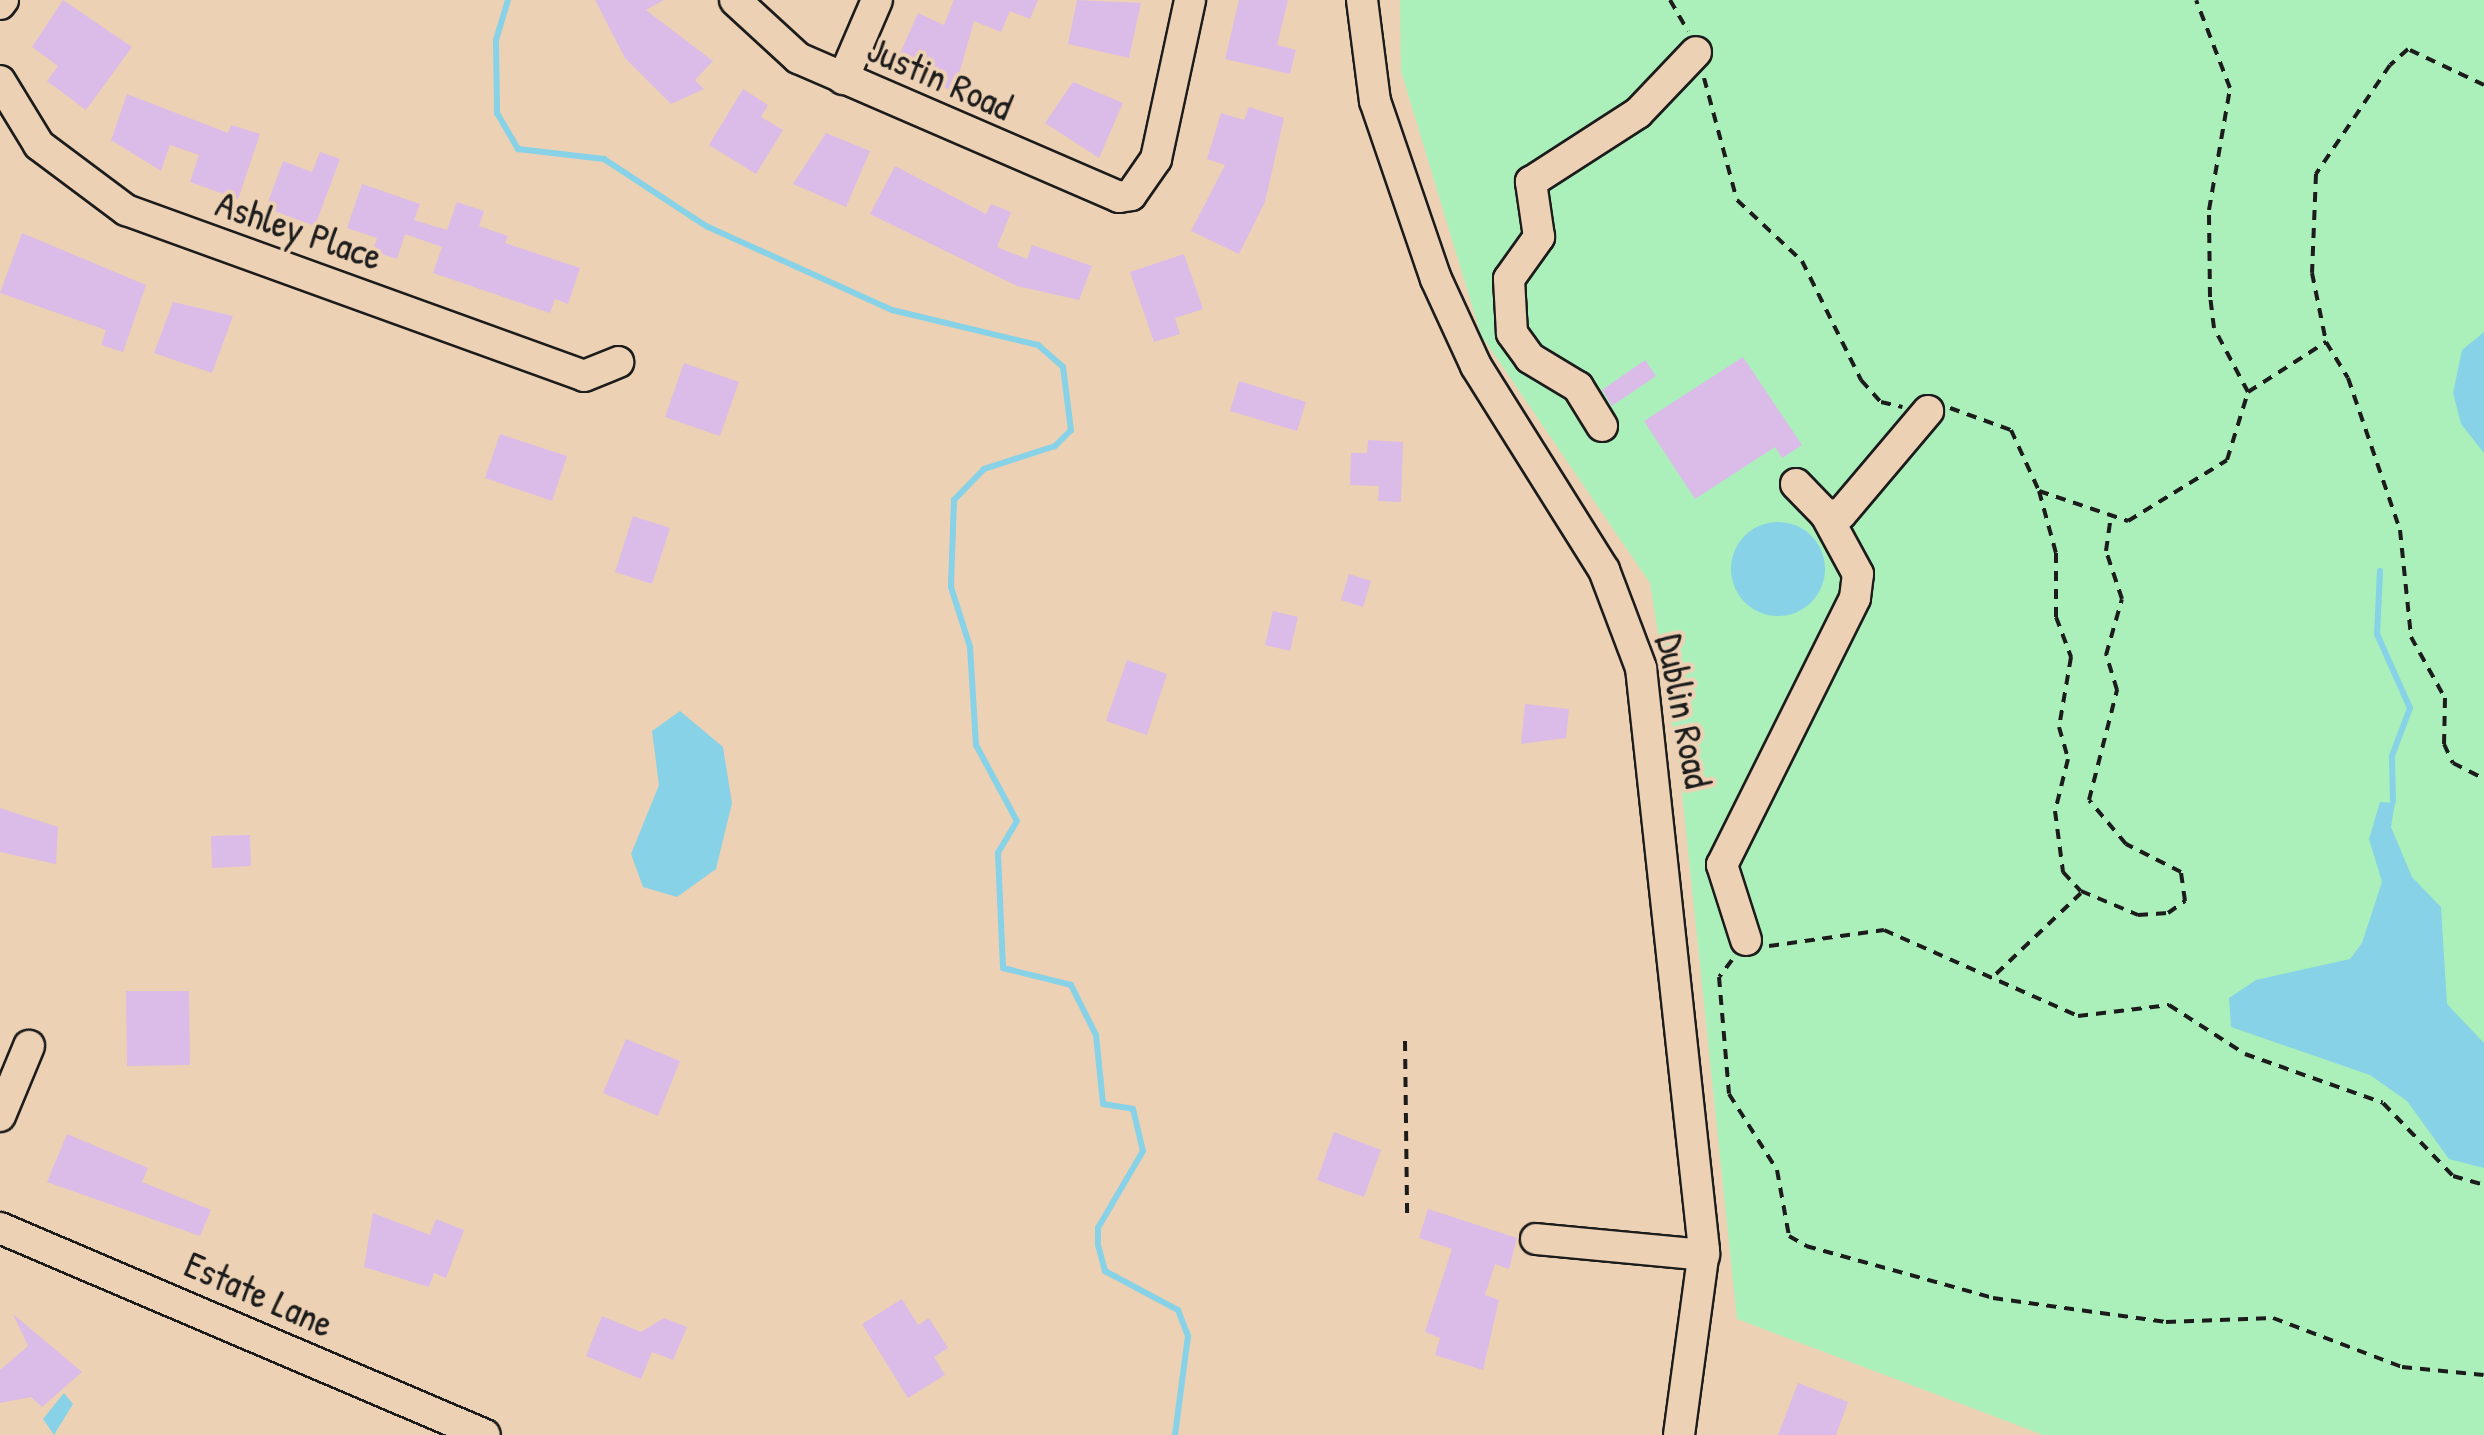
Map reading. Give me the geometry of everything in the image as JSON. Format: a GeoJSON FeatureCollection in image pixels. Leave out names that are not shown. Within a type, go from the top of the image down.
{"type":"FeatureCollection","features":[{"type":"Feature","properties":{"kind":"street","name":"Justin Road"},"geometry":{"type":"LineString","coordinates":[[736,0],[765,34],[843,79],[1106,195],[1130,195],[1156,159],[1190,0]]}},
{"type":"Feature","properties":{"kind":"street"},"geometry":{"type":"LineString","coordinates":[[843,79],[877,0]]}},
{"type":"Feature","properties":{"kind":"street","name":"Dublin Road"},"geometry":{"type":"LineString","coordinates":[[1362,0],[1375,101],[1436,280],[1476,366],[1604,570],[1641,668],[1704,1255],[1680,1435]]}},
{"type":"Feature","properties":{"kind":"street"},"geometry":{"type":"LineString","coordinates":[[1602,426],[1578,387],[1530,358],[1512,333],[1509,279],[1539,237],[1531,182],[1638,113],[1696,52]]}},
{"type":"Feature","properties":{"kind":"street","name":"Ashley Place"},"geometry":{"type":"LineString","coordinates":[[0,81],[39,145],[126,210],[584,376],[618,362]]}},
{"type":"Feature","properties":{"kind":"street"},"geometry":{"type":"LineString","coordinates":[[1826,515],[1864,496],[1928,411]]}},
{"type":"Feature","properties":{"kind":"street"},"geometry":{"type":"LineString","coordinates":[[1746,940],[1722,864],[1855,598],[1858,574],[1826,515],[1796,484]]}},
{"type":"Feature","properties":{"kind":"street"},"geometry":{"type":"LineString","coordinates":[[0,1116],[29,1046]]}},
{"type":"Feature","properties":{"kind":"street","name":"Estate Lane"},"geometry":{"type":"LineString","coordinates":[[0,1228],[485,1435]]}},
{"type":"Feature","properties":{"kind":"street"},"geometry":{"type":"LineString","coordinates":[[1536,1239],[1704,1255]]}},
{"type":"Feature","properties":{"kind":"path"},"geometry":{"type":"LineString","coordinates":[[1670,0],[1696,52],[1737,200],[1802,261],[1842,346],[1881,402],[1928,411],[1948,408],[2011,430],[2039,490],[2056,553],[2056,618],[2071,657],[2060,727],[2068,759],[2055,811],[2062,872],[2081,891],[2138,915],[2168,913],[2188,889],[2181,872],[2113,833],[2089,800],[2117,690],[2106,655],[2122,599],[2106,551],[2111,517]]}},
{"type":"Feature","properties":{"kind":"path"},"geometry":{"type":"LineString","coordinates":[[2196,0],[2230,88],[2209,210],[2214,328],[2248,392]]}},
{"type":"Feature","properties":{"kind":"path"},"geometry":{"type":"LineString","coordinates":[[2484,86],[2408,49],[2316,174],[2313,289],[2326,342],[2348,378],[2400,530],[2411,637],[2445,698],[2444,744],[2454,763],[2484,779]]}},
{"type":"Feature","properties":{"kind":"path"},"geometry":{"type":"LineString","coordinates":[[2039,490],[2128,521],[2204,482],[2227,460],[2248,392],[2326,342]]}},
{"type":"Feature","properties":{"kind":"path"},"geometry":{"type":"LineString","coordinates":[[1996,974],[2057,925],[2081,891]]}},
{"type":"Feature","properties":{"kind":"path"},"geometry":{"type":"LineString","coordinates":[[2484,1185],[2453,1176],[2383,1103],[2245,1054],[2197,1017],[2169,1005],[2078,1016],[1996,974],[1944,962],[1884,930],[1794,946],[1746,940],[1720,977],[1729,1094],[1777,1170],[1789,1236],[1806,1246],[1993,1298],[2166,1322],[2273,1318],[2402,1367],[2484,1374]]}},
{"type":"Feature","properties":{"kind":"path"},"geometry":{"type":"LineString","coordinates":[[1404,1041],[1406,1213]]}},
{"type":"Feature","properties":{"kind":"green space"},"geometry":{"type":"Polygon","coordinates":[[[1400,0],[2484,0],[2484,1435],[2043,1435],[1737,1319],[1680,774],[1650,583],[1481,335],[1401,71],[1400,0]]]}},
{"type":"Feature","properties":{"kind":"water"},"geometry":{"type":"Polygon","coordinates":[[[2484,332],[2484,453],[2461,424],[2453,393],[2462,350],[2484,332]]]}},
{"type":"Feature","properties":{"kind":"water"},"geometry":{"type":"Polygon","coordinates":[[[1778,522],[1796,526],[1811,536],[1821,551],[1825,569],[1821,587],[1811,602],[1796,612],[1778,616],[1760,612],[1745,602],[1735,587],[1731,569],[1735,551],[1745,536],[1760,526],[1778,522]]]}},
{"type":"Feature","properties":{"kind":"water"},"geometry":{"type":"Polygon","coordinates":[[[680,711],[723,747],[732,803],[716,869],[677,897],[643,887],[631,854],[659,785],[652,731],[680,711]]]}},
{"type":"Feature","properties":{"kind":"water"},"geometry":{"type":"Polygon","coordinates":[[[2380,802],[2395,803],[2391,827],[2412,877],[2441,907],[2447,1004],[2484,1043],[2484,1168],[2449,1159],[2407,1101],[2370,1075],[2231,1027],[2229,998],[2256,980],[2350,959],[2362,943],[2382,882],[2369,839],[2380,802]]]}},
{"type":"Feature","properties":{"kind":"water"},"geometry":{"type":"Polygon","coordinates":[[[64,1393],[73,1404],[54,1435],[43,1419],[64,1393]]]}},
{"type":"Feature","properties":{"kind":"building"},"geometry":{"type":"Polygon","coordinates":[[[63,0],[132,47],[86,110],[47,81],[58,66],[32,47],[63,0]]]}},
{"type":"Feature","properties":{"kind":"building"},"geometry":{"type":"Polygon","coordinates":[[[595,0],[664,0],[646,10],[713,61],[695,80],[704,89],[671,104],[625,58],[595,0]]]}},
{"type":"Feature","properties":{"kind":"building"},"geometry":{"type":"Polygon","coordinates":[[[954,0],[1038,0],[1030,19],[1010,11],[1001,32],[974,21],[954,92],[895,65],[918,13],[944,25],[954,0]]]}},
{"type":"Feature","properties":{"kind":"building"},"geometry":{"type":"Polygon","coordinates":[[[1077,0],[1141,3],[1129,58],[1068,44],[1077,0]]]}},
{"type":"Feature","properties":{"kind":"building"},"geometry":{"type":"Polygon","coordinates":[[[1239,0],[1288,0],[1277,45],[1296,50],[1290,74],[1225,59],[1239,0]]]}},
{"type":"Feature","properties":{"kind":"building"},"geometry":{"type":"Polygon","coordinates":[[[1073,82],[1123,103],[1099,158],[1045,123],[1073,82]]]}},
{"type":"Feature","properties":{"kind":"building"},"geometry":{"type":"Polygon","coordinates":[[[743,89],[768,105],[761,117],[783,130],[756,174],[709,145],[743,89]]]}},
{"type":"Feature","properties":{"kind":"building"},"geometry":{"type":"Polygon","coordinates":[[[127,94],[228,133],[231,125],[260,134],[238,199],[190,182],[199,155],[170,145],[161,171],[111,140],[127,94]]]}},
{"type":"Feature","properties":{"kind":"building"},"geometry":{"type":"Polygon","coordinates":[[[1249,107],[1284,118],[1265,202],[1239,254],[1191,231],[1225,165],[1207,159],[1221,113],[1244,120],[1249,107]]]}},
{"type":"Feature","properties":{"kind":"building"},"geometry":{"type":"Polygon","coordinates":[[[826,133],[870,151],[846,207],[793,184],[826,133]]]}},
{"type":"Feature","properties":{"kind":"building"},"geometry":{"type":"Polygon","coordinates":[[[320,152],[340,159],[315,226],[266,208],[283,161],[312,172],[320,152]]]}},
{"type":"Feature","properties":{"kind":"building"},"geometry":{"type":"Polygon","coordinates":[[[895,166],[986,214],[991,204],[1011,212],[997,247],[1027,259],[1032,245],[1092,266],[1079,300],[1017,286],[870,214],[895,166]]]}},
{"type":"Feature","properties":{"kind":"building"},"geometry":{"type":"Polygon","coordinates":[[[362,184],[420,204],[414,220],[447,230],[457,202],[484,211],[479,226],[508,236],[505,243],[580,268],[568,304],[555,299],[550,313],[433,273],[442,247],[405,234],[397,259],[373,251],[377,238],[347,228],[362,184]]]}},
{"type":"Feature","properties":{"kind":"building"},"geometry":{"type":"Polygon","coordinates":[[[22,233],[146,285],[123,352],[101,345],[106,330],[0,293],[22,233]]]}},
{"type":"Feature","properties":{"kind":"building"},"geometry":{"type":"Polygon","coordinates":[[[1184,254],[1203,309],[1175,318],[1180,334],[1154,342],[1130,272],[1184,254]]]}},
{"type":"Feature","properties":{"kind":"building"},"geometry":{"type":"Polygon","coordinates":[[[173,302],[233,316],[212,373],[154,353],[173,302]]]}},
{"type":"Feature","properties":{"kind":"building"},"geometry":{"type":"Polygon","coordinates":[[[1743,357],[1802,445],[1782,458],[1775,447],[1695,499],[1644,421],[1743,357]]]}},
{"type":"Feature","properties":{"kind":"building"},"geometry":{"type":"Polygon","coordinates":[[[1645,360],[1656,376],[1612,406],[1602,390],[1645,360]]]}},
{"type":"Feature","properties":{"kind":"building"},"geometry":{"type":"Polygon","coordinates":[[[684,363],[739,382],[720,436],[665,417],[684,363]]]}},
{"type":"Feature","properties":{"kind":"building"},"geometry":{"type":"Polygon","coordinates":[[[1239,381],[1306,402],[1297,431],[1230,411],[1239,381]]]}},
{"type":"Feature","properties":{"kind":"building"},"geometry":{"type":"Polygon","coordinates":[[[500,434],[567,456],[552,501],[485,478],[500,434]]]}},
{"type":"Feature","properties":{"kind":"building"},"geometry":{"type":"Polygon","coordinates":[[[1368,440],[1403,442],[1401,502],[1378,501],[1379,486],[1350,485],[1351,453],[1367,453],[1368,440]]]}},
{"type":"Feature","properties":{"kind":"building"},"geometry":{"type":"Polygon","coordinates":[[[633,516],[670,528],[652,584],[615,572],[633,516]]]}},
{"type":"Feature","properties":{"kind":"building"},"geometry":{"type":"Polygon","coordinates":[[[1349,574],[1371,581],[1363,607],[1341,600],[1349,574]]]}},
{"type":"Feature","properties":{"kind":"building"},"geometry":{"type":"Polygon","coordinates":[[[1273,611],[1298,617],[1290,651],[1265,645],[1273,611]]]}},
{"type":"Feature","properties":{"kind":"building"},"geometry":{"type":"Polygon","coordinates":[[[1127,660],[1167,674],[1147,735],[1106,721],[1127,660]]]}},
{"type":"Feature","properties":{"kind":"building"},"geometry":{"type":"Polygon","coordinates":[[[1525,704],[1569,709],[1566,738],[1521,744],[1525,704]]]}},
{"type":"Feature","properties":{"kind":"building"},"geometry":{"type":"Polygon","coordinates":[[[0,808],[58,827],[56,864],[0,852],[0,808]]]}},
{"type":"Feature","properties":{"kind":"building"},"geometry":{"type":"Polygon","coordinates":[[[250,835],[251,866],[212,868],[211,836],[250,835]]]}},
{"type":"Feature","properties":{"kind":"building"},"geometry":{"type":"Polygon","coordinates":[[[126,991],[189,991],[190,1065],[127,1066],[126,991]]]}},
{"type":"Feature","properties":{"kind":"building"},"geometry":{"type":"Polygon","coordinates":[[[626,1039],[680,1061],[658,1116],[603,1093],[626,1039]]]}},
{"type":"Feature","properties":{"kind":"building"},"geometry":{"type":"Polygon","coordinates":[[[1334,1132],[1381,1150],[1364,1197],[1317,1180],[1334,1132]]]}},
{"type":"Feature","properties":{"kind":"building"},"geometry":{"type":"Polygon","coordinates":[[[67,1134],[148,1168],[142,1182],[211,1210],[200,1236],[47,1182],[67,1134]]]}},
{"type":"Feature","properties":{"kind":"building"},"geometry":{"type":"Polygon","coordinates":[[[1428,1209],[1517,1238],[1509,1269],[1495,1264],[1485,1295],[1499,1300],[1483,1370],[1435,1355],[1440,1338],[1425,1332],[1452,1249],[1419,1238],[1428,1209]]]}},
{"type":"Feature","properties":{"kind":"building"},"geometry":{"type":"Polygon","coordinates":[[[373,1213],[430,1235],[436,1219],[464,1230],[446,1278],[434,1273],[429,1287],[364,1267],[373,1213]]]}},
{"type":"Feature","properties":{"kind":"building"},"geometry":{"type":"Polygon","coordinates":[[[902,1299],[918,1325],[929,1318],[948,1348],[934,1357],[945,1375],[908,1398],[862,1324],[902,1299]]]}},
{"type":"Feature","properties":{"kind":"building"},"geometry":{"type":"Polygon","coordinates":[[[13,1314],[82,1372],[42,1407],[31,1397],[0,1403],[0,1370],[28,1346],[13,1314]]]}},
{"type":"Feature","properties":{"kind":"building"},"geometry":{"type":"Polygon","coordinates":[[[602,1316],[641,1332],[664,1318],[687,1327],[673,1360],[652,1352],[641,1379],[586,1356],[602,1316]]]}},
{"type":"Feature","properties":{"kind":"building"},"geometry":{"type":"Polygon","coordinates":[[[1798,1383],[1848,1402],[1836,1435],[1778,1435],[1798,1383]]]}},
{"type":"Feature","properties":{"kind":"waterway"},"geometry":{"type":"LineString","coordinates":[[508,0],[496,40],[497,113],[518,149],[604,159],[706,226],[892,310],[1038,345],[1063,367],[1071,430],[1055,446],[984,469],[954,500],[951,587],[970,647],[976,745],[1017,821],[998,853],[1003,968],[1071,985],[1096,1035],[1103,1104],[1133,1109],[1143,1151],[1098,1228],[1098,1245],[1105,1271],[1178,1310],[1188,1336],[1175,1435]]}},
{"type":"Feature","properties":{"kind":"waterway"},"geometry":{"type":"LineString","coordinates":[[2380,571],[2377,634],[2410,708],[2392,756],[2393,802]]}}]}
